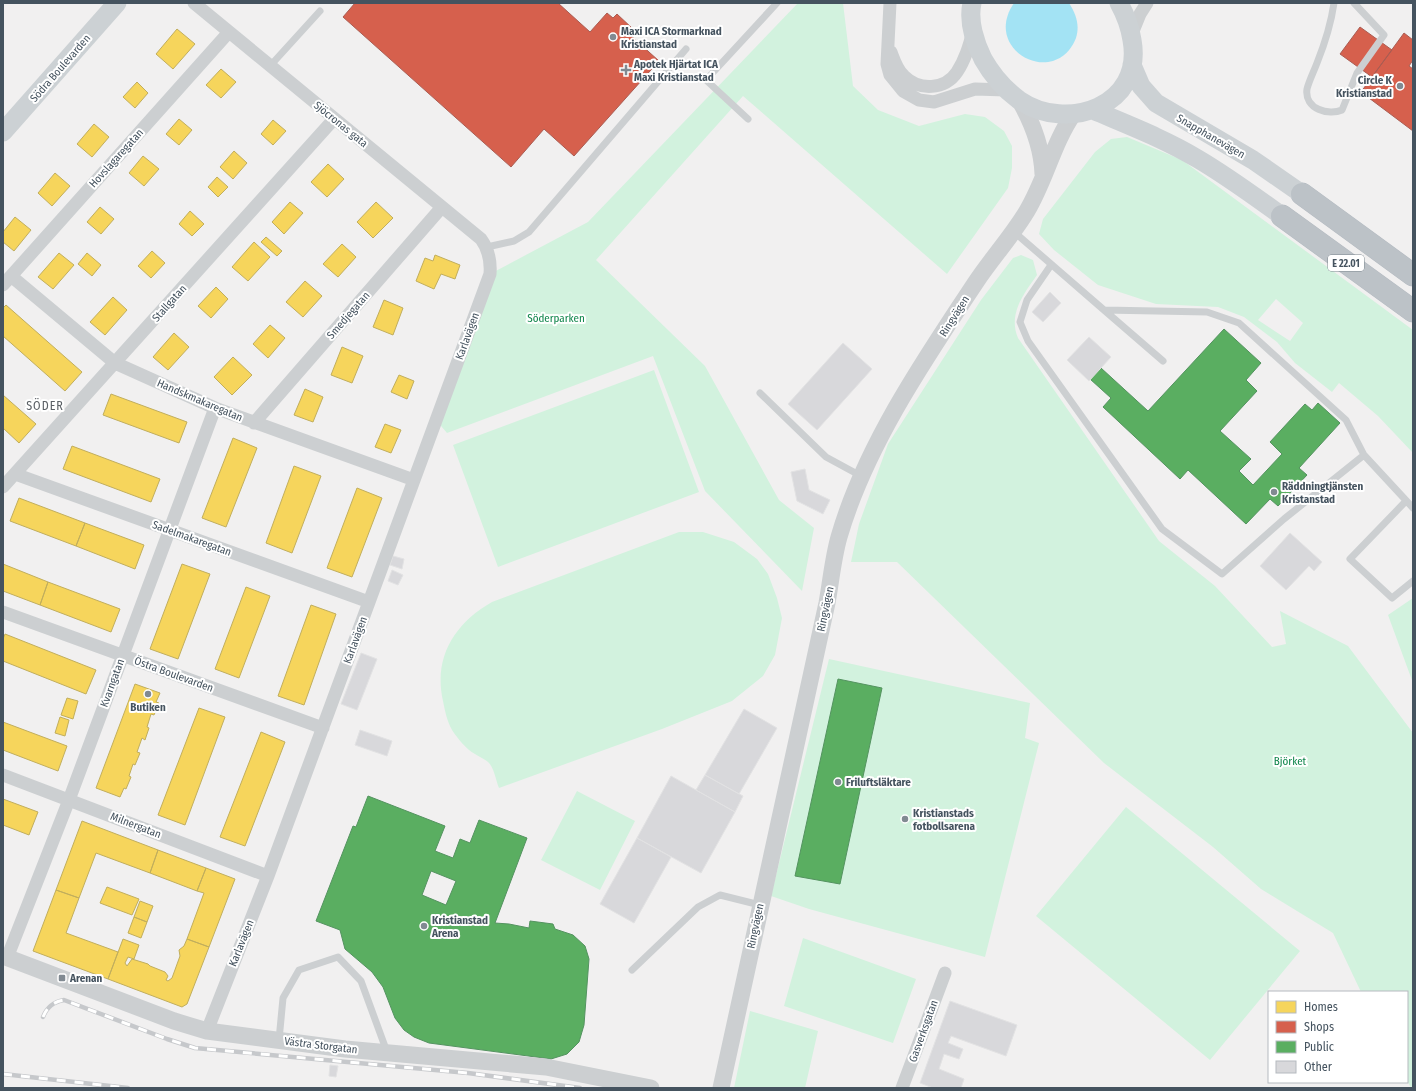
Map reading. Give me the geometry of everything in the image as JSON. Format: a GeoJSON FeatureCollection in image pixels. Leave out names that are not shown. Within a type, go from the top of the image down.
{"type":"FeatureCollection","features":[{"type":"Feature","properties":{"kind":"highway","name":"E 22.01"},"geometry":{"type":"LineString","coordinates":[[1302,194],[1412,274]]}},
{"type":"Feature","properties":{"kind":"highway","name":"E 22.01"},"geometry":{"type":"LineString","coordinates":[[1282,216],[1412,310]]}},
{"type":"Feature","properties":{"kind":"main road","name":"Södra Boulevarden"},"geometry":{"type":"LineString","coordinates":[[3,132],[117,3]]}},
{"type":"Feature","properties":{"kind":"main road"},"geometry":{"type":"LineString","coordinates":[[971,4],[973,32],[986,64],[1013,95],[1032,106],[1052,112],[1074,113],[1093,110],[1113,99],[1130,76],[1133,55],[1131,36],[1126,17],[1119,3]]}},
{"type":"Feature","properties":{"kind":"main road","name":"Snapphanevägen"},"geometry":{"type":"LineString","coordinates":[[1132,65],[1141,86],[1156,102],[1253,160],[1302,194]]}},
{"type":"Feature","properties":{"kind":"main road","name":"E 22.01"},"geometry":{"type":"LineString","coordinates":[[1093,110],[1147,133],[1198,158],[1282,216]]}},
{"type":"Feature","properties":{"kind":"street","name":"Sjöcronas gata"},"geometry":{"type":"LineString","coordinates":[[194,3],[481,239],[487,247]]}},
{"type":"Feature","properties":{"kind":"street"},"geometry":{"type":"LineString","coordinates":[[890,3],[887,64],[890,75],[903,91],[920,100],[934,102],[975,89],[1013,95],[1032,124],[1040,150],[1044,176]]}},
{"type":"Feature","properties":{"kind":"street"},"geometry":{"type":"LineString","coordinates":[[1131,36],[1140,14],[1147,3]]}},
{"type":"Feature","properties":{"kind":"street","name":"Hovslagaregatan"},"geometry":{"type":"LineString","coordinates":[[7,280],[229,32]]}},
{"type":"Feature","properties":{"kind":"street"},"geometry":{"type":"LineString","coordinates":[[887,45],[903,76],[920,85],[937,87],[946,84],[957,73],[964,59],[973,32]]}},
{"type":"Feature","properties":{"kind":"street","name":"Ringvägen"},"geometry":{"type":"LineString","coordinates":[[720,1088],[827,603],[838,539],[868,459],[903,396],[970,291],[1027,211],[1044,176],[1059,137],[1074,113]]}},
{"type":"Feature","properties":{"kind":"street","name":"Stallgatan"},"geometry":{"type":"LineString","coordinates":[[3,487],[334,119]]}},
{"type":"Feature","properties":{"kind":"street","name":"Smedjegatan"},"geometry":{"type":"LineString","coordinates":[[254,423],[442,207]]}},
{"type":"Feature","properties":{"kind":"street","name":"Karlavägen"},"geometry":{"type":"LineString","coordinates":[[207,1031],[268,876],[490,274],[491,266],[487,247]]}},
{"type":"Feature","properties":{"kind":"street","name":"Handskmakaregatan"},"geometry":{"type":"LineString","coordinates":[[7,280],[116,363],[215,408],[414,480]]}},
{"type":"Feature","properties":{"kind":"street","name":"Kvarngatan"},"geometry":{"type":"LineString","coordinates":[[5,957],[69,800],[215,408]]}},
{"type":"Feature","properties":{"kind":"street","name":"Sadelmakaregatan"},"geometry":{"type":"LineString","coordinates":[[15,474],[369,602]]}},
{"type":"Feature","properties":{"kind":"street","name":"Östra Boulevarden"},"geometry":{"type":"LineString","coordinates":[[3,612],[323,728]]}},
{"type":"Feature","properties":{"kind":"street","name":"Milnergatan"},"geometry":{"type":"LineString","coordinates":[[3,775],[268,876]]}},
{"type":"Feature","properties":{"kind":"street","name":"Västra Storgatan"},"geometry":{"type":"LineString","coordinates":[[5,957],[174,1021],[207,1031],[387,1053],[546,1067],[651,1088]]}},
{"type":"Feature","properties":{"kind":"street","name":"Gasverksgatan"},"geometry":{"type":"LineString","coordinates":[[902,1088],[945,973]]}},
{"type":"Feature","properties":{"kind":"lane"},"geometry":{"type":"LineString","coordinates":[[748,119],[706,80],[777,3]]}},
{"type":"Feature","properties":{"kind":"lane"},"geometry":{"type":"LineString","coordinates":[[1334,3],[1325,43],[1307,90],[1310,103],[1328,113],[1337,113],[1342,110],[1358,73],[1384,35],[1354,3]]}},
{"type":"Feature","properties":{"kind":"lane"},"geometry":{"type":"LineString","coordinates":[[270,66],[320,11]]}},
{"type":"Feature","properties":{"kind":"lane"},"geometry":{"type":"LineString","coordinates":[[487,247],[514,241],[529,232],[686,49]]}},
{"type":"Feature","properties":{"kind":"lane"},"geometry":{"type":"LineString","coordinates":[[1013,231],[1163,361]]}},
{"type":"Feature","properties":{"kind":"lane"},"geometry":{"type":"LineString","coordinates":[[1051,265],[1027,300],[1020,322],[1028,341],[1162,529],[1222,574],[1284,519],[1364,455]]}},
{"type":"Feature","properties":{"kind":"lane"},"geometry":{"type":"LineString","coordinates":[[1104,310],[1207,312],[1239,323],[1346,420],[1364,455],[1413,508]]}},
{"type":"Feature","properties":{"kind":"lane"},"geometry":{"type":"LineString","coordinates":[[760,393],[826,457],[861,476]]}},
{"type":"Feature","properties":{"kind":"lane"},"geometry":{"type":"LineString","coordinates":[[1406,501],[1350,559],[1392,598],[1413,581]]}},
{"type":"Feature","properties":{"kind":"lane"},"geometry":{"type":"LineString","coordinates":[[632,970],[698,907],[720,895],[760,905]]}},
{"type":"Feature","properties":{"kind":"lane"},"geometry":{"type":"LineString","coordinates":[[279,1040],[283,998],[298,970],[338,957],[361,981],[387,1053]]}},
{"type":"Feature","properties":{"kind":"green space","name":"Söderparken"},"geometry":{"type":"Polygon","coordinates":[[[798,3],[843,3],[853,86],[878,110],[919,126],[965,114],[985,117],[1004,131],[1012,146],[1012,168],[1008,188],[947,274],[743,96],[596,260],[705,366],[779,500],[814,528],[802,591],[705,491],[653,356],[447,433],[436,420],[490,274],[588,222],[798,3]]]}},
{"type":"Feature","properties":{"kind":"green space"},"geometry":{"type":"Polygon","coordinates":[[[1127,137],[1182,160],[1413,330],[1413,453],[1378,416],[1339,383],[1332,392],[1295,363],[1277,342],[1244,317],[1218,307],[1156,304],[1098,285],[1054,250],[1039,234],[1043,219],[1095,152],[1111,139],[1127,137]],[[1276,299],[1258,320],[1290,341],[1303,323],[1276,299]]]}},
{"type":"Feature","properties":{"kind":"green space","name":"Björket"},"geometry":{"type":"Polygon","coordinates":[[[1021,255],[1033,260],[1037,275],[1018,305],[1015,329],[1018,338],[1159,541],[1215,586],[1272,647],[1286,644],[1280,611],[1348,646],[1413,733],[1413,1088],[1411,1088],[1408,1082],[1408,991],[1361,991],[1333,933],[1261,889],[1213,847],[1104,763],[897,562],[851,562],[859,524],[888,444],[981,300],[1013,258],[1021,255]]]}},
{"type":"Feature","properties":{"kind":"green space"},"geometry":{"type":"Polygon","coordinates":[[[654,370],[699,492],[498,567],[453,445],[654,370]]]}},
{"type":"Feature","properties":{"kind":"green space"},"geometry":{"type":"Polygon","coordinates":[[[679,532],[703,532],[734,542],[757,559],[768,574],[777,598],[782,618],[775,655],[763,676],[732,701],[662,729],[499,788],[490,764],[462,744],[452,730],[446,716],[441,685],[441,670],[444,656],[458,631],[467,620],[492,602],[679,532]]]}},
{"type":"Feature","properties":{"kind":"green space"},"geometry":{"type":"Polygon","coordinates":[[[1413,598],[1413,683],[1388,615],[1413,598]]]}},
{"type":"Feature","properties":{"kind":"green space","name":"Kristianstads fotbollsarena"},"geometry":{"type":"Polygon","coordinates":[[[829,659],[1030,703],[1025,738],[1039,743],[985,957],[809,909],[771,896],[829,659]]]}},
{"type":"Feature","properties":{"kind":"green space"},"geometry":{"type":"Polygon","coordinates":[[[577,791],[635,821],[600,890],[541,860],[577,791]]]}},
{"type":"Feature","properties":{"kind":"green space"},"geometry":{"type":"Polygon","coordinates":[[[1126,807],[1300,951],[1210,1060],[1036,916],[1126,807]]]}},
{"type":"Feature","properties":{"kind":"green space"},"geometry":{"type":"Polygon","coordinates":[[[803,938],[916,979],[893,1043],[784,1006],[803,938]]]}},
{"type":"Feature","properties":{"kind":"green space"},"geometry":{"type":"Polygon","coordinates":[[[750,1011],[818,1031],[805,1088],[734,1088],[750,1011]]]}},
{"type":"Feature","properties":{"kind":"water"},"geometry":{"type":"Polygon","coordinates":[[[1014,3],[1069,3],[1074,11],[1078,29],[1076,38],[1066,53],[1053,61],[1039,62],[1025,58],[1014,49],[1007,36],[1006,20],[1014,3]]]}},
{"type":"Feature","properties":{"kind":"building: Homes"},"geometry":{"type":"Polygon","coordinates":[[[177,29],[195,44],[173,69],[156,54],[177,29]]]}},
{"type":"Feature","properties":{"kind":"building: Homes"},"geometry":{"type":"Polygon","coordinates":[[[221,69],[236,82],[221,98],[206,85],[221,69]]]}},
{"type":"Feature","properties":{"kind":"building: Homes"},"geometry":{"type":"Polygon","coordinates":[[[137,82],[148,93],[135,108],[123,97],[137,82]]]}},
{"type":"Feature","properties":{"kind":"building: Homes"},"geometry":{"type":"Polygon","coordinates":[[[179,119],[192,130],[179,145],[166,134],[179,119]]]}},
{"type":"Feature","properties":{"kind":"building: Homes"},"geometry":{"type":"Polygon","coordinates":[[[273,120],[286,131],[273,145],[261,134],[273,120]]]}},
{"type":"Feature","properties":{"kind":"building: Homes"},"geometry":{"type":"Polygon","coordinates":[[[94,124],[109,137],[92,157],[77,144],[94,124]]]}},
{"type":"Feature","properties":{"kind":"building: Homes"},"geometry":{"type":"Polygon","coordinates":[[[234,151],[247,163],[233,179],[220,167],[234,151]]]}},
{"type":"Feature","properties":{"kind":"building: Homes"},"geometry":{"type":"Polygon","coordinates":[[[143,156],[159,169],[144,186],[129,173],[143,156]]]}},
{"type":"Feature","properties":{"kind":"building: Homes"},"geometry":{"type":"Polygon","coordinates":[[[328,164],[344,179],[327,197],[311,182],[328,164]]]}},
{"type":"Feature","properties":{"kind":"building: Homes"},"geometry":{"type":"Polygon","coordinates":[[[55,173],[70,186],[52,206],[38,193],[55,173]]]}},
{"type":"Feature","properties":{"kind":"building: Homes"},"geometry":{"type":"Polygon","coordinates":[[[217,177],[228,187],[218,197],[208,187],[217,177]]]}},
{"type":"Feature","properties":{"kind":"building: Homes"},"geometry":{"type":"Polygon","coordinates":[[[290,202],[303,213],[284,234],[272,222],[290,202]]]}},
{"type":"Feature","properties":{"kind":"building: Homes"},"geometry":{"type":"Polygon","coordinates":[[[376,202],[393,218],[373,238],[357,222],[376,202]]]}},
{"type":"Feature","properties":{"kind":"building: Homes"},"geometry":{"type":"Polygon","coordinates":[[[100,207],[114,219],[101,234],[87,222],[100,207]]]}},
{"type":"Feature","properties":{"kind":"building: Homes"},"geometry":{"type":"Polygon","coordinates":[[[190,211],[204,224],[192,236],[179,224],[190,211]]]}},
{"type":"Feature","properties":{"kind":"building: Homes"},"geometry":{"type":"Polygon","coordinates":[[[15,217],[31,230],[14,251],[3,242],[3,232],[15,217]]]}},
{"type":"Feature","properties":{"kind":"building: Homes"},"geometry":{"type":"Polygon","coordinates":[[[266,237],[282,251],[277,256],[261,242],[266,237]]]}},
{"type":"Feature","properties":{"kind":"building: Homes"},"geometry":{"type":"Polygon","coordinates":[[[254,242],[270,257],[248,281],[232,267],[254,242]]]}},
{"type":"Feature","properties":{"kind":"building: Homes"},"geometry":{"type":"Polygon","coordinates":[[[342,244],[356,257],[338,277],[323,264],[342,244]]]}},
{"type":"Feature","properties":{"kind":"building: Homes"},"geometry":{"type":"Polygon","coordinates":[[[152,251],[165,263],[151,278],[138,266],[152,251]]]}},
{"type":"Feature","properties":{"kind":"building: Homes"},"geometry":{"type":"Polygon","coordinates":[[[59,253],[74,265],[53,289],[38,277],[59,253]]]}},
{"type":"Feature","properties":{"kind":"building: Homes"},"geometry":{"type":"Polygon","coordinates":[[[87,253],[101,265],[92,276],[78,264],[87,253]]]}},
{"type":"Feature","properties":{"kind":"building: Homes"},"geometry":{"type":"Polygon","coordinates":[[[435,255],[460,265],[455,279],[441,274],[434,289],[416,281],[425,258],[433,261],[435,255]]]}},
{"type":"Feature","properties":{"kind":"building: Homes"},"geometry":{"type":"Polygon","coordinates":[[[305,281],[322,296],[303,317],[286,302],[305,281]]]}},
{"type":"Feature","properties":{"kind":"building: Homes"},"geometry":{"type":"Polygon","coordinates":[[[216,287],[228,299],[211,318],[198,306],[216,287]]]}},
{"type":"Feature","properties":{"kind":"building: Homes"},"geometry":{"type":"Polygon","coordinates":[[[113,297],[127,310],[105,335],[90,322],[113,297]]]}},
{"type":"Feature","properties":{"kind":"building: Homes"},"geometry":{"type":"Polygon","coordinates":[[[384,300],[403,308],[393,335],[373,327],[384,300]]]}},
{"type":"Feature","properties":{"kind":"building: Homes"},"geometry":{"type":"Polygon","coordinates":[[[6,305],[82,372],[65,391],[3,336],[3,308],[6,305]]]}},
{"type":"Feature","properties":{"kind":"building: Homes"},"geometry":{"type":"Polygon","coordinates":[[[270,325],[285,338],[268,358],[253,344],[270,325]]]}},
{"type":"Feature","properties":{"kind":"building: Homes"},"geometry":{"type":"Polygon","coordinates":[[[174,333],[189,347],[168,370],[153,357],[174,333]]]}},
{"type":"Feature","properties":{"kind":"building: Homes"},"geometry":{"type":"Polygon","coordinates":[[[342,347],[363,356],[352,383],[331,375],[342,347]]]}},
{"type":"Feature","properties":{"kind":"building: Homes"},"geometry":{"type":"Polygon","coordinates":[[[233,357],[252,375],[232,395],[214,377],[233,357]]]}},
{"type":"Feature","properties":{"kind":"building: Homes"},"geometry":{"type":"Polygon","coordinates":[[[399,375],[414,381],[407,399],[391,392],[399,375]]]}},
{"type":"Feature","properties":{"kind":"building: Homes"},"geometry":{"type":"Polygon","coordinates":[[[305,389],[323,397],[313,422],[294,415],[305,389]]]}},
{"type":"Feature","properties":{"kind":"building: Homes"},"geometry":{"type":"Polygon","coordinates":[[[111,394],[187,422],[179,443],[103,415],[111,394]]]}},
{"type":"Feature","properties":{"kind":"building: Homes"},"geometry":{"type":"Polygon","coordinates":[[[3,395],[36,424],[19,443],[3,428],[3,395]]]}},
{"type":"Feature","properties":{"kind":"building: Homes"},"geometry":{"type":"Polygon","coordinates":[[[385,424],[401,430],[391,453],[375,447],[385,424]]]}},
{"type":"Feature","properties":{"kind":"building: Homes"},"geometry":{"type":"Polygon","coordinates":[[[233,438],[257,448],[226,527],[202,518],[233,438]]]}},
{"type":"Feature","properties":{"kind":"building: Homes"},"geometry":{"type":"Polygon","coordinates":[[[72,446],[160,479],[151,502],[63,469],[72,446]]]}},
{"type":"Feature","properties":{"kind":"building: Homes"},"geometry":{"type":"Polygon","coordinates":[[[294,466],[321,476],[292,553],[266,543],[294,466]]]}},
{"type":"Feature","properties":{"kind":"building: Homes"},"geometry":{"type":"Polygon","coordinates":[[[357,488],[382,498],[352,577],[327,568],[357,488]]]}},
{"type":"Feature","properties":{"kind":"building: Homes"},"geometry":{"type":"Polygon","coordinates":[[[19,498],[85,523],[76,546],[10,521],[19,498]]]}},
{"type":"Feature","properties":{"kind":"building: Homes"},"geometry":{"type":"Polygon","coordinates":[[[85,523],[144,545],[135,569],[76,546],[85,523]]]}},
{"type":"Feature","properties":{"kind":"building: Homes"},"geometry":{"type":"Polygon","coordinates":[[[3,564],[48,582],[40,605],[3,591],[3,564]]]}},
{"type":"Feature","properties":{"kind":"building: Homes"},"geometry":{"type":"Polygon","coordinates":[[[182,564],[210,574],[178,659],[150,649],[182,564]]]}},
{"type":"Feature","properties":{"kind":"building: Homes"},"geometry":{"type":"Polygon","coordinates":[[[48,582],[120,609],[111,632],[40,605],[48,582]]]}},
{"type":"Feature","properties":{"kind":"building: Homes"},"geometry":{"type":"Polygon","coordinates":[[[246,587],[270,596],[239,678],[215,669],[246,587]]]}},
{"type":"Feature","properties":{"kind":"building: Homes"},"geometry":{"type":"Polygon","coordinates":[[[311,605],[336,614],[304,705],[278,696],[311,605]]]}},
{"type":"Feature","properties":{"kind":"building: Homes"},"geometry":{"type":"Polygon","coordinates":[[[5,634],[96,670],[86,694],[3,661],[3,639],[5,634]]]}},
{"type":"Feature","properties":{"kind":"building: Homes"},"geometry":{"type":"Polygon","coordinates":[[[135,684],[160,693],[156,702],[159,703],[154,715],[151,714],[145,740],[142,738],[137,752],[140,753],[135,765],[133,764],[129,776],[131,777],[126,789],[124,788],[120,797],[96,788],[135,684]]]}},
{"type":"Feature","properties":{"kind":"building: Homes"},"geometry":{"type":"Polygon","coordinates":[[[67,698],[78,701],[73,719],[61,715],[67,698]]]}},
{"type":"Feature","properties":{"kind":"building: Homes"},"geometry":{"type":"Polygon","coordinates":[[[199,708],[225,717],[185,825],[158,815],[199,708]]]}},
{"type":"Feature","properties":{"kind":"building: Homes"},"geometry":{"type":"Polygon","coordinates":[[[60,717],[69,720],[65,736],[55,733],[60,717]]]}},
{"type":"Feature","properties":{"kind":"building: Homes"},"geometry":{"type":"Polygon","coordinates":[[[3,722],[67,746],[58,771],[3,750],[3,722]]]}},
{"type":"Feature","properties":{"kind":"building: Homes"},"geometry":{"type":"Polygon","coordinates":[[[261,732],[285,742],[245,846],[220,837],[261,732]]]}},
{"type":"Feature","properties":{"kind":"building: Homes"},"geometry":{"type":"Polygon","coordinates":[[[3,799],[38,812],[29,835],[3,825],[3,799]]]}},
{"type":"Feature","properties":{"kind":"building: Homes"},"geometry":{"type":"Polygon","coordinates":[[[82,821],[158,850],[150,873],[96,853],[79,898],[56,890],[82,821]]]}},
{"type":"Feature","properties":{"kind":"building: Homes"},"geometry":{"type":"Polygon","coordinates":[[[158,850],[206,868],[197,891],[150,873],[158,850]]]}},
{"type":"Feature","properties":{"kind":"building: Homes"},"geometry":{"type":"Polygon","coordinates":[[[206,868],[235,879],[209,947],[187,939],[204,893],[197,891],[206,868]]]}},
{"type":"Feature","properties":{"kind":"building: Homes"},"geometry":{"type":"Polygon","coordinates":[[[107,887],[139,899],[132,915],[100,903],[107,887]]]}},
{"type":"Feature","properties":{"kind":"building: Homes"},"geometry":{"type":"Polygon","coordinates":[[[56,890],[79,898],[66,933],[118,952],[108,979],[33,951],[56,890]]]}},
{"type":"Feature","properties":{"kind":"building: Homes"},"geometry":{"type":"Polygon","coordinates":[[[140,901],[153,906],[147,922],[134,917],[140,901]]]}},
{"type":"Feature","properties":{"kind":"building: Homes"},"geometry":{"type":"Polygon","coordinates":[[[134,917],[147,922],[141,938],[128,933],[134,917]]]}},
{"type":"Feature","properties":{"kind":"building: Homes"},"geometry":{"type":"Polygon","coordinates":[[[123,939],[139,945],[134,959],[128,957],[125,963],[127,966],[132,959],[148,964],[165,972],[168,976],[166,980],[168,981],[172,978],[180,956],[179,950],[184,946],[187,939],[209,947],[187,1004],[182,1007],[108,979],[123,939]]]}},
{"type":"Feature","properties":{"kind":"building: Shops"},"geometry":{"type":"Polygon","coordinates":[[[355,3],[558,3],[590,32],[607,13],[613,18],[617,14],[633,29],[629,34],[659,61],[574,156],[544,129],[511,167],[343,17],[355,3]]]}},
{"type":"Feature","properties":{"kind":"building: Shops"},"geometry":{"type":"Polygon","coordinates":[[[1360,27],[1392,50],[1372,77],[1340,54],[1360,27]]]}},
{"type":"Feature","properties":{"kind":"building: Shops"},"geometry":{"type":"Polygon","coordinates":[[[1404,33],[1413,40],[1413,60],[1409,66],[1413,69],[1413,131],[1361,92],[1404,33]]]}},
{"type":"Feature","properties":{"kind":"building: Public"},"geometry":{"type":"Polygon","coordinates":[[[1224,329],[1261,363],[1246,380],[1257,391],[1220,431],[1251,459],[1239,471],[1253,485],[1282,454],[1270,442],[1305,404],[1312,410],[1318,403],[1340,423],[1299,468],[1307,475],[1278,506],[1270,499],[1246,524],[1188,470],[1180,479],[1103,407],[1111,398],[1090,379],[1101,368],[1148,411],[1224,329]]]}},
{"type":"Feature","properties":{"kind":"building: Public","name":"Friluftsläktare"},"geometry":{"type":"Polygon","coordinates":[[[838,679],[882,688],[840,884],[795,876],[838,679]]]}},
{"type":"Feature","properties":{"kind":"building: Public","name":"Kristianstad Arena"},"geometry":{"type":"Polygon","coordinates":[[[368,796],[445,826],[435,851],[453,858],[460,839],[470,843],[479,820],[527,838],[495,923],[529,928],[530,921],[553,924],[555,929],[573,935],[585,946],[589,959],[584,1025],[579,1042],[567,1054],[551,1059],[429,1043],[414,1037],[404,1030],[395,1018],[383,987],[372,972],[345,949],[340,930],[316,921],[353,826],[356,827],[368,796]],[[431,871],[422,895],[446,905],[456,881],[431,871]]]}},
{"type":"Feature","properties":{"kind":"building: Other"},"geometry":{"type":"Polygon","coordinates":[[[1050,292],[1061,303],[1043,322],[1032,312],[1050,292]]]}},
{"type":"Feature","properties":{"kind":"building: Other"},"geometry":{"type":"Polygon","coordinates":[[[1089,337],[1111,357],[1089,381],[1067,360],[1089,337]]]}},
{"type":"Feature","properties":{"kind":"building: Other"},"geometry":{"type":"Polygon","coordinates":[[[843,343],[872,369],[817,430],[788,404],[843,343]]]}},
{"type":"Feature","properties":{"kind":"building: Other"},"geometry":{"type":"Polygon","coordinates":[[[805,469],[809,490],[830,500],[823,514],[797,501],[791,472],[805,469]]]}},
{"type":"Feature","properties":{"kind":"building: Other"},"geometry":{"type":"Polygon","coordinates":[[[1290,533],[1322,562],[1314,571],[1309,566],[1286,590],[1260,566],[1290,533]]]}},
{"type":"Feature","properties":{"kind":"building: Other"},"geometry":{"type":"Polygon","coordinates":[[[393,556],[404,559],[402,569],[390,565],[393,556]]]}},
{"type":"Feature","properties":{"kind":"building: Other"},"geometry":{"type":"Polygon","coordinates":[[[392,570],[403,575],[398,585],[388,581],[392,570]]]}},
{"type":"Feature","properties":{"kind":"building: Other"},"geometry":{"type":"Polygon","coordinates":[[[361,653],[377,659],[357,710],[341,704],[361,653]]]}},
{"type":"Feature","properties":{"kind":"building: Other"},"geometry":{"type":"Polygon","coordinates":[[[744,709],[777,728],[739,794],[705,775],[744,709]]]}},
{"type":"Feature","properties":{"kind":"building: Other"},"geometry":{"type":"Polygon","coordinates":[[[360,730],[392,741],[387,756],[355,745],[360,730]]]}},
{"type":"Feature","properties":{"kind":"building: Other"},"geometry":{"type":"Polygon","coordinates":[[[705,775],[743,796],[735,812],[696,790],[705,775]]]}},
{"type":"Feature","properties":{"kind":"building: Other"},"geometry":{"type":"Polygon","coordinates":[[[671,776],[735,812],[701,873],[637,838],[671,776]]]}},
{"type":"Feature","properties":{"kind":"building: Other"},"geometry":{"type":"Polygon","coordinates":[[[637,838],[671,857],[634,923],[600,904],[637,838]]]}},
{"type":"Feature","properties":{"kind":"building: Other"},"geometry":{"type":"Polygon","coordinates":[[[950,1001],[1017,1025],[1006,1056],[951,1036],[948,1043],[963,1049],[959,1059],[944,1054],[939,1069],[964,1079],[961,1088],[933,1088],[920,1083],[950,1001]]]}},
{"type":"Feature","properties":{"kind":"building: Other"},"geometry":{"type":"Polygon","coordinates":[[[330,1065],[338,1066],[336,1077],[329,1076],[330,1065]]]}},
{"type":"Feature","properties":{"kind":"railway"},"geometry":{"type":"LineString","coordinates":[[43,1017],[46,1010],[57,1002],[64,1000],[195,1048],[468,1073],[580,1088]]}},
{"type":"Feature","properties":{"kind":"railway"},"geometry":{"type":"LineString","coordinates":[[3,1074],[128,1088]]}},
{"type":"Feature","properties":{"kind":"place","name":"Maxi ICA Stormarknad Kristianstad"},"geometry":{"type":"Point","coordinates":[613,37]}},
{"type":"Feature","properties":{"kind":"place","name":"Apotek Hjärtat ICA Maxi Kristianstad"},"geometry":{"type":"Point","coordinates":[626,70]}},
{"type":"Feature","properties":{"kind":"place","name":"Circle K Kristianstad"},"geometry":{"type":"Point","coordinates":[1400,86]}},
{"type":"Feature","properties":{"kind":"place","name":"Räddningtjänsten Kristanstad"},"geometry":{"type":"Point","coordinates":[1274,492]}},
{"type":"Feature","properties":{"kind":"place","name":"Butiken"},"geometry":{"type":"Point","coordinates":[148,694]}},
{"type":"Feature","properties":{"kind":"place","name":"Friluftsläktare"},"geometry":{"type":"Point","coordinates":[838,782]}},
{"type":"Feature","properties":{"kind":"place","name":"Kristianstads fotbollsarena"},"geometry":{"type":"Point","coordinates":[905,819]}},
{"type":"Feature","properties":{"kind":"place","name":"Kristianstad Arena"},"geometry":{"type":"Point","coordinates":[424,926]}},
{"type":"Feature","properties":{"kind":"place","name":"Arenan"},"geometry":{"type":"Point","coordinates":[62,978]}},
{"type":"Feature","properties":{"kind":"district","name":"SÖDER"},"geometry":{"type":"Point","coordinates":[45,406]}}]}
